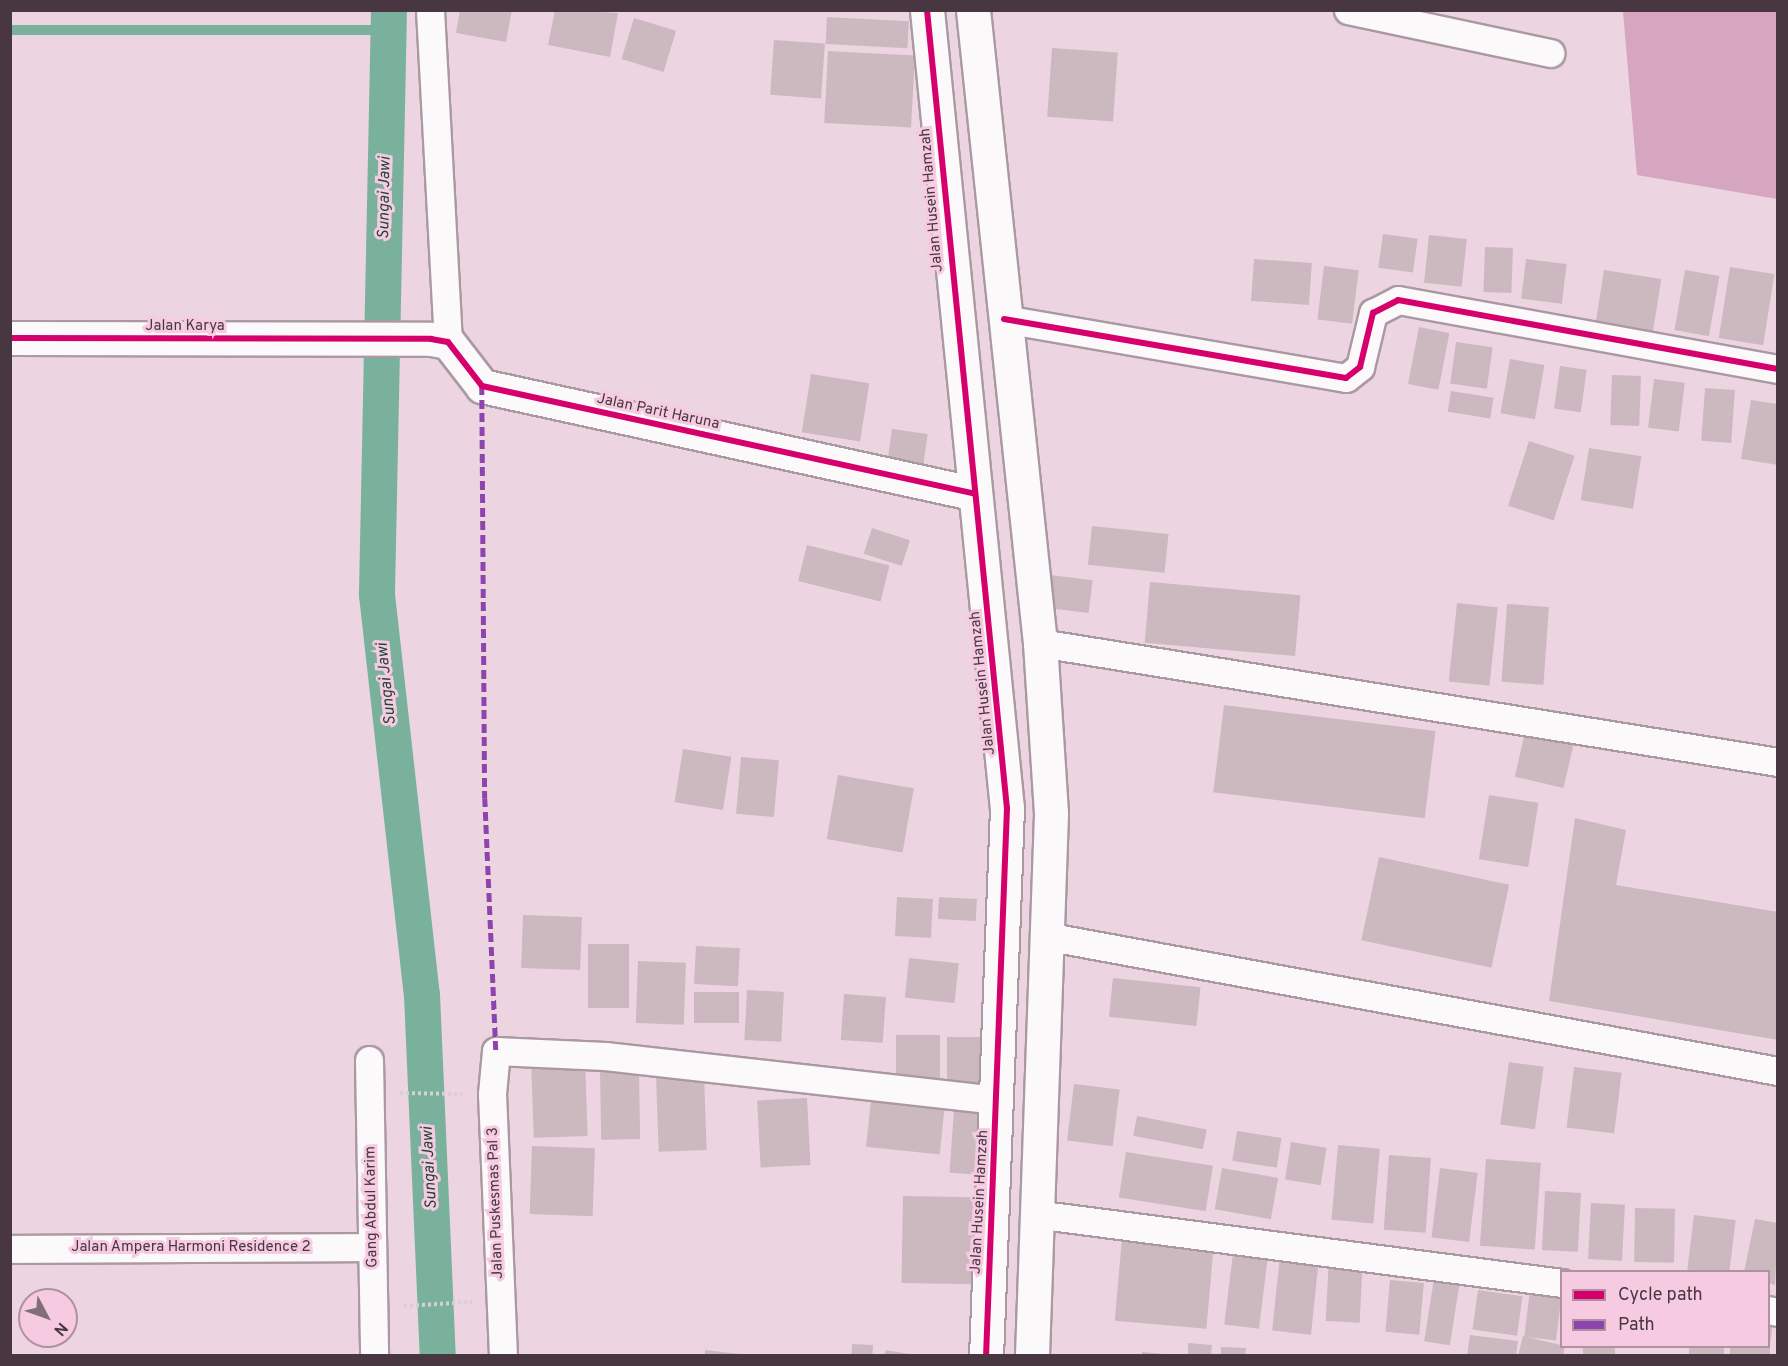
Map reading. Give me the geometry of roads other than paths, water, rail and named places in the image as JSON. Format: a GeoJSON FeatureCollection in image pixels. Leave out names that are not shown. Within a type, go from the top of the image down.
{"type":"FeatureCollection","features":[{"type":"Feature","properties":{"kind":"street"},"geometry":{"type":"LineString","coordinates":[[430,10],[439,340]]}},
{"type":"Feature","properties":{"kind":"street","name":"Jalan Husein Hamzah"},"geometry":{"type":"LineString","coordinates":[[927,10],[972,493],[1007,808],[986,1356]]}},
{"type":"Feature","properties":{"kind":"street"},"geometry":{"type":"LineString","coordinates":[[973,10],[1004,319],[1041,643],[1051,814],[1035,1214],[1032,1356]]}},
{"type":"Feature","properties":{"kind":"street"},"geometry":{"type":"LineString","coordinates":[[1348,10],[1550,53]]}},
{"type":"Feature","properties":{"kind":"street"},"geometry":{"type":"LineString","coordinates":[[1004,319],[1346,378],[1360,367],[1373,313],[1398,300],[1778,369]]}},
{"type":"Feature","properties":{"kind":"street","name":"Jalan Karya"},"geometry":{"type":"LineString","coordinates":[[10,338],[439,340]]}},
{"type":"Feature","properties":{"kind":"street","name":"Jalan Parit Haruna"},"geometry":{"type":"LineString","coordinates":[[439,340],[482,386],[972,493]]}},
{"type":"Feature","properties":{"kind":"street"},"geometry":{"type":"LineString","coordinates":[[1041,643],[1778,762]]}},
{"type":"Feature","properties":{"kind":"street"},"geometry":{"type":"LineString","coordinates":[[1045,936],[1778,1071]]}},
{"type":"Feature","properties":{"kind":"street","name":"Jalan Puskesmas Pal 3"},"geometry":{"type":"LineString","coordinates":[[503,1356],[492,1095],[496,1051],[605,1056],[997,1100]]}},
{"type":"Feature","properties":{"kind":"street","name":"Gang Abdul Karim"},"geometry":{"type":"LineString","coordinates":[[369,1059],[374,1356]]}},
{"type":"Feature","properties":{"kind":"street"},"geometry":{"type":"LineString","coordinates":[[1035,1214],[1560,1283]]}},
{"type":"Feature","properties":{"kind":"street","name":"Jalan Ampera Harmoni Residence 2"},"geometry":{"type":"LineString","coordinates":[[10,1249],[372,1247]]}},
{"type":"Feature","properties":{"kind":"waterway","name":"Sungai Jawi"},"geometry":{"type":"LineString","coordinates":[[389,10],[377,595],[422,995],[438,1356]]}},
{"type":"Feature","properties":{"kind":"waterway"},"geometry":{"type":"LineString","coordinates":[[10,30],[390,30]]}}]}
